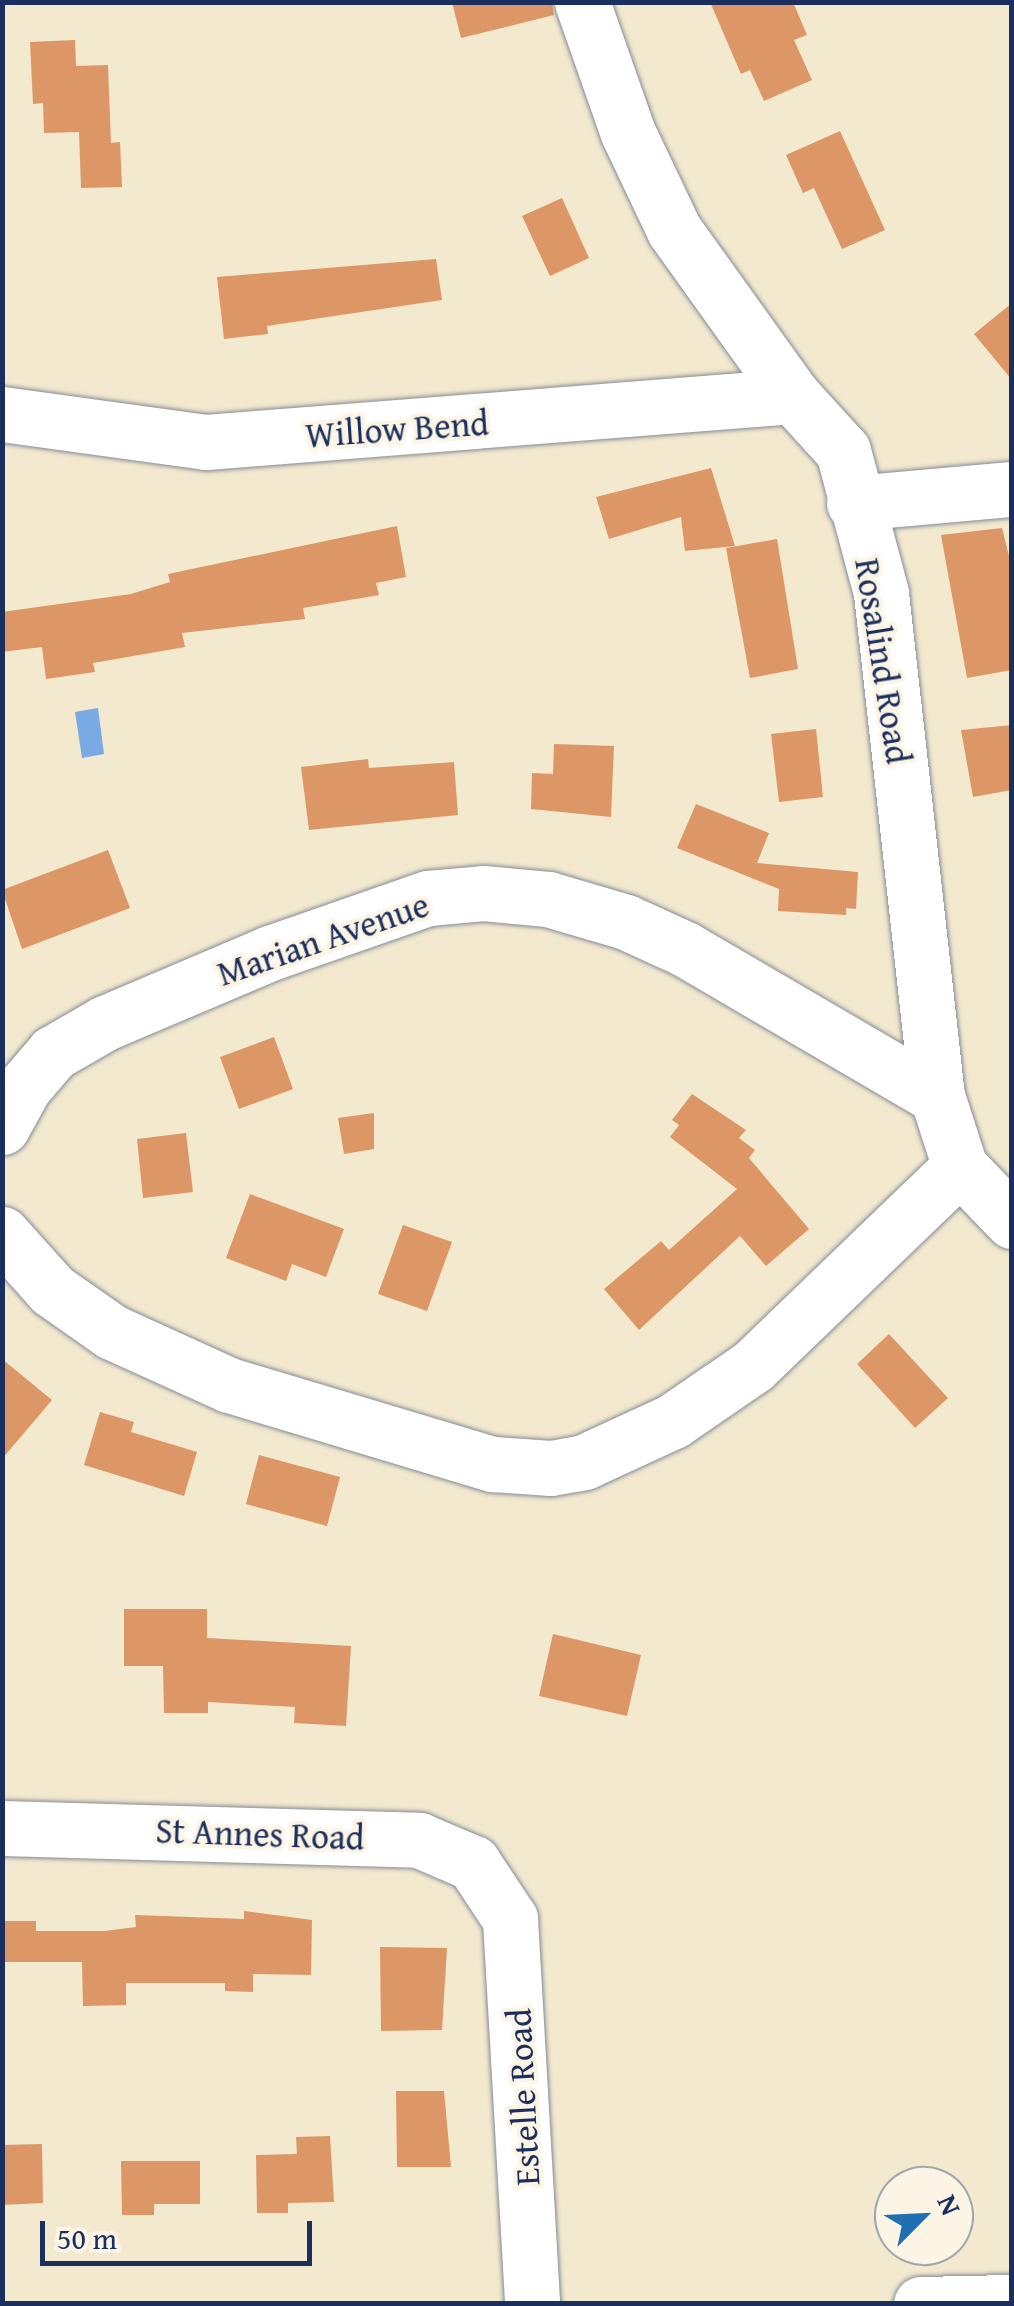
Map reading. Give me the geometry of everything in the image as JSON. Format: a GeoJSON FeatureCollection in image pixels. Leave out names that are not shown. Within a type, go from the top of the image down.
{"type":"FeatureCollection","features":[{"type":"Feature","properties":{"kind":"street","name":"Rosalind Road"},"geometry":{"type":"LineString","coordinates":[[582,2],[628,134],[674,230],[793,396],[844,450],[854,503],[881,594],[936,1096]]}},
{"type":"Feature","properties":{"kind":"street","name":"Willow Bend"},"geometry":{"type":"LineString","coordinates":[[2,414],[206,442],[793,396]]}},
{"type":"Feature","properties":{"kind":"street"},"geometry":{"type":"LineString","coordinates":[[854,503],[1012,488]]}},
{"type":"Feature","properties":{"kind":"street","name":"Marian Avenue"},"geometry":{"type":"LineString","coordinates":[[2,1127],[53,1053],[105,1023],[270,953],[428,898],[482,894],[548,899],[641,929],[936,1096]]}},
{"type":"Feature","properties":{"kind":"street"},"geometry":{"type":"LineString","coordinates":[[936,1096],[960,1166],[1012,1221]]}},
{"type":"Feature","properties":{"kind":"street"},"geometry":{"type":"LineString","coordinates":[[2,1234],[52,1290],[112,1332],[229,1385],[494,1464],[551,1468],[584,1462],[673,1421],[754,1366],[960,1166]]}},
{"type":"Feature","properties":{"kind":"street","name":"St Annes Road"},"geometry":{"type":"LineString","coordinates":[[2,1828],[418,1840],[473,1863],[497,1894]]}},
{"type":"Feature","properties":{"kind":"street","name":"Estelle Road"},"geometry":{"type":"LineString","coordinates":[[497,1894],[510,1919],[519,1997],[532,2304]]}},
{"type":"Feature","properties":{"kind":"street"},"geometry":{"type":"LineString","coordinates":[[921,2304],[1012,2302]]}},
{"type":"Feature","properties":{"kind":"water"},"geometry":{"type":"Polygon","coordinates":[[[98,708],[104,754],[82,758],[75,712],[98,708]]]}},
{"type":"Feature","properties":{"kind":"building"},"geometry":{"type":"Polygon","coordinates":[[[452,2],[552,2],[554,15],[461,38],[452,2]]]}},
{"type":"Feature","properties":{"kind":"building"},"geometry":{"type":"Polygon","coordinates":[[[710,2],[793,2],[807,35],[794,40],[812,80],[764,101],[750,70],[741,74],[710,2]]]}},
{"type":"Feature","properties":{"kind":"building"},"geometry":{"type":"Polygon","coordinates":[[[75,40],[76,66],[108,65],[111,143],[120,142],[122,187],[81,188],[79,132],[44,133],[43,103],[33,104],[30,42],[75,40]]]}},
{"type":"Feature","properties":{"kind":"building"},"geometry":{"type":"Polygon","coordinates":[[[840,131],[885,230],[842,249],[814,188],[803,193],[786,155],[840,131]]]}},
{"type":"Feature","properties":{"kind":"building"},"geometry":{"type":"Polygon","coordinates":[[[562,198],[589,258],[550,276],[522,216],[562,198]]]}},
{"type":"Feature","properties":{"kind":"building"},"geometry":{"type":"Polygon","coordinates":[[[436,259],[442,300],[267,326],[268,334],[224,339],[217,277],[436,259]]]}},
{"type":"Feature","properties":{"kind":"building"},"geometry":{"type":"Polygon","coordinates":[[[1012,303],[1012,380],[974,334],[1012,303]]]}},
{"type":"Feature","properties":{"kind":"building"},"geometry":{"type":"Polygon","coordinates":[[[711,468],[735,546],[685,551],[681,517],[609,539],[596,497],[711,468]]]}},
{"type":"Feature","properties":{"kind":"building"},"geometry":{"type":"Polygon","coordinates":[[[397,526],[406,577],[376,583],[379,595],[303,608],[305,619],[182,633],[185,647],[93,663],[95,672],[46,679],[42,647],[2,652],[2,612],[131,594],[170,582],[168,574],[397,526]]]}},
{"type":"Feature","properties":{"kind":"building"},"geometry":{"type":"Polygon","coordinates":[[[1002,528],[1012,568],[1012,670],[967,678],[941,535],[1002,528]]]}},
{"type":"Feature","properties":{"kind":"building"},"geometry":{"type":"Polygon","coordinates":[[[777,539],[798,669],[750,678],[726,548],[777,539]]]}},
{"type":"Feature","properties":{"kind":"building"},"geometry":{"type":"Polygon","coordinates":[[[1012,725],[1012,790],[973,797],[961,730],[1012,725]]]}},
{"type":"Feature","properties":{"kind":"building"},"geometry":{"type":"Polygon","coordinates":[[[816,729],[823,797],[779,802],[771,734],[816,729]]]}},
{"type":"Feature","properties":{"kind":"building"},"geometry":{"type":"Polygon","coordinates":[[[554,744],[614,746],[611,817],[531,809],[532,773],[553,774],[554,744]]]}},
{"type":"Feature","properties":{"kind":"building"},"geometry":{"type":"Polygon","coordinates":[[[368,759],[369,768],[454,762],[458,815],[309,830],[301,767],[368,759]]]}},
{"type":"Feature","properties":{"kind":"building"},"geometry":{"type":"Polygon","coordinates":[[[696,804],[769,833],[757,863],[858,872],[856,909],[846,908],[846,915],[778,911],[779,889],[677,848],[696,804]]]}},
{"type":"Feature","properties":{"kind":"building"},"geometry":{"type":"Polygon","coordinates":[[[108,850],[130,908],[22,949],[2,890],[108,850]]]}},
{"type":"Feature","properties":{"kind":"building"},"geometry":{"type":"Polygon","coordinates":[[[274,1037],[293,1089],[239,1109],[220,1057],[274,1037]]]}},
{"type":"Feature","properties":{"kind":"building"},"geometry":{"type":"Polygon","coordinates":[[[692,1094],[746,1130],[739,1138],[755,1150],[749,1158],[809,1229],[766,1266],[740,1236],[639,1330],[604,1289],[661,1241],[669,1250],[737,1189],[670,1137],[679,1125],[672,1120],[692,1094]]]}},
{"type":"Feature","properties":{"kind":"building"},"geometry":{"type":"Polygon","coordinates":[[[374,1113],[374,1149],[344,1154],[338,1118],[374,1113]]]}},
{"type":"Feature","properties":{"kind":"building"},"geometry":{"type":"Polygon","coordinates":[[[186,1133],[193,1192],[143,1198],[137,1139],[186,1133]]]}},
{"type":"Feature","properties":{"kind":"building"},"geometry":{"type":"Polygon","coordinates":[[[250,1194],[344,1229],[326,1277],[292,1264],[286,1281],[226,1258],[250,1194]]]}},
{"type":"Feature","properties":{"kind":"building"},"geometry":{"type":"Polygon","coordinates":[[[403,1225],[452,1242],[427,1311],[378,1294],[403,1225]]]}},
{"type":"Feature","properties":{"kind":"building"},"geometry":{"type":"Polygon","coordinates":[[[889,1334],[948,1398],[915,1428],[857,1364],[889,1334]]]}},
{"type":"Feature","properties":{"kind":"building"},"geometry":{"type":"Polygon","coordinates":[[[2,1359],[52,1400],[2,1459],[2,1359]]]}},
{"type":"Feature","properties":{"kind":"building"},"geometry":{"type":"Polygon","coordinates":[[[100,1412],[134,1422],[131,1432],[197,1452],[184,1496],[84,1465],[100,1412]]]}},
{"type":"Feature","properties":{"kind":"building"},"geometry":{"type":"Polygon","coordinates":[[[259,1455],[340,1477],[327,1526],[246,1504],[259,1455]]]}},
{"type":"Feature","properties":{"kind":"building"},"geometry":{"type":"Polygon","coordinates":[[[124,1609],[207,1609],[207,1638],[351,1646],[346,1726],[294,1723],[295,1707],[208,1702],[208,1713],[164,1713],[163,1666],[124,1666],[124,1609]]]}},
{"type":"Feature","properties":{"kind":"building"},"geometry":{"type":"Polygon","coordinates":[[[553,1634],[641,1655],[627,1716],[539,1696],[553,1634]]]}},
{"type":"Feature","properties":{"kind":"building"},"geometry":{"type":"Polygon","coordinates":[[[244,1911],[312,1920],[311,1975],[253,1974],[253,1992],[225,1991],[225,1983],[126,1983],[126,2005],[83,2006],[82,1962],[2,1962],[2,1921],[36,1921],[36,1931],[105,1931],[136,1927],[135,1915],[244,1919],[244,1911]]]}},
{"type":"Feature","properties":{"kind":"building"},"geometry":{"type":"Polygon","coordinates":[[[380,1947],[447,1948],[442,2030],[381,2031],[380,1947]]]}},
{"type":"Feature","properties":{"kind":"building"},"geometry":{"type":"Polygon","coordinates":[[[396,2091],[444,2091],[451,2167],[397,2167],[396,2091]]]}},
{"type":"Feature","properties":{"kind":"building"},"geometry":{"type":"Polygon","coordinates":[[[330,2136],[334,2202],[288,2203],[288,2213],[257,2213],[256,2155],[297,2154],[296,2137],[330,2136]]]}},
{"type":"Feature","properties":{"kind":"building"},"geometry":{"type":"Polygon","coordinates":[[[42,2144],[43,2203],[2,2205],[2,2145],[42,2144]]]}},
{"type":"Feature","properties":{"kind":"building"},"geometry":{"type":"Polygon","coordinates":[[[121,2161],[200,2161],[200,2204],[154,2204],[154,2215],[122,2215],[121,2161]]]}}]}
